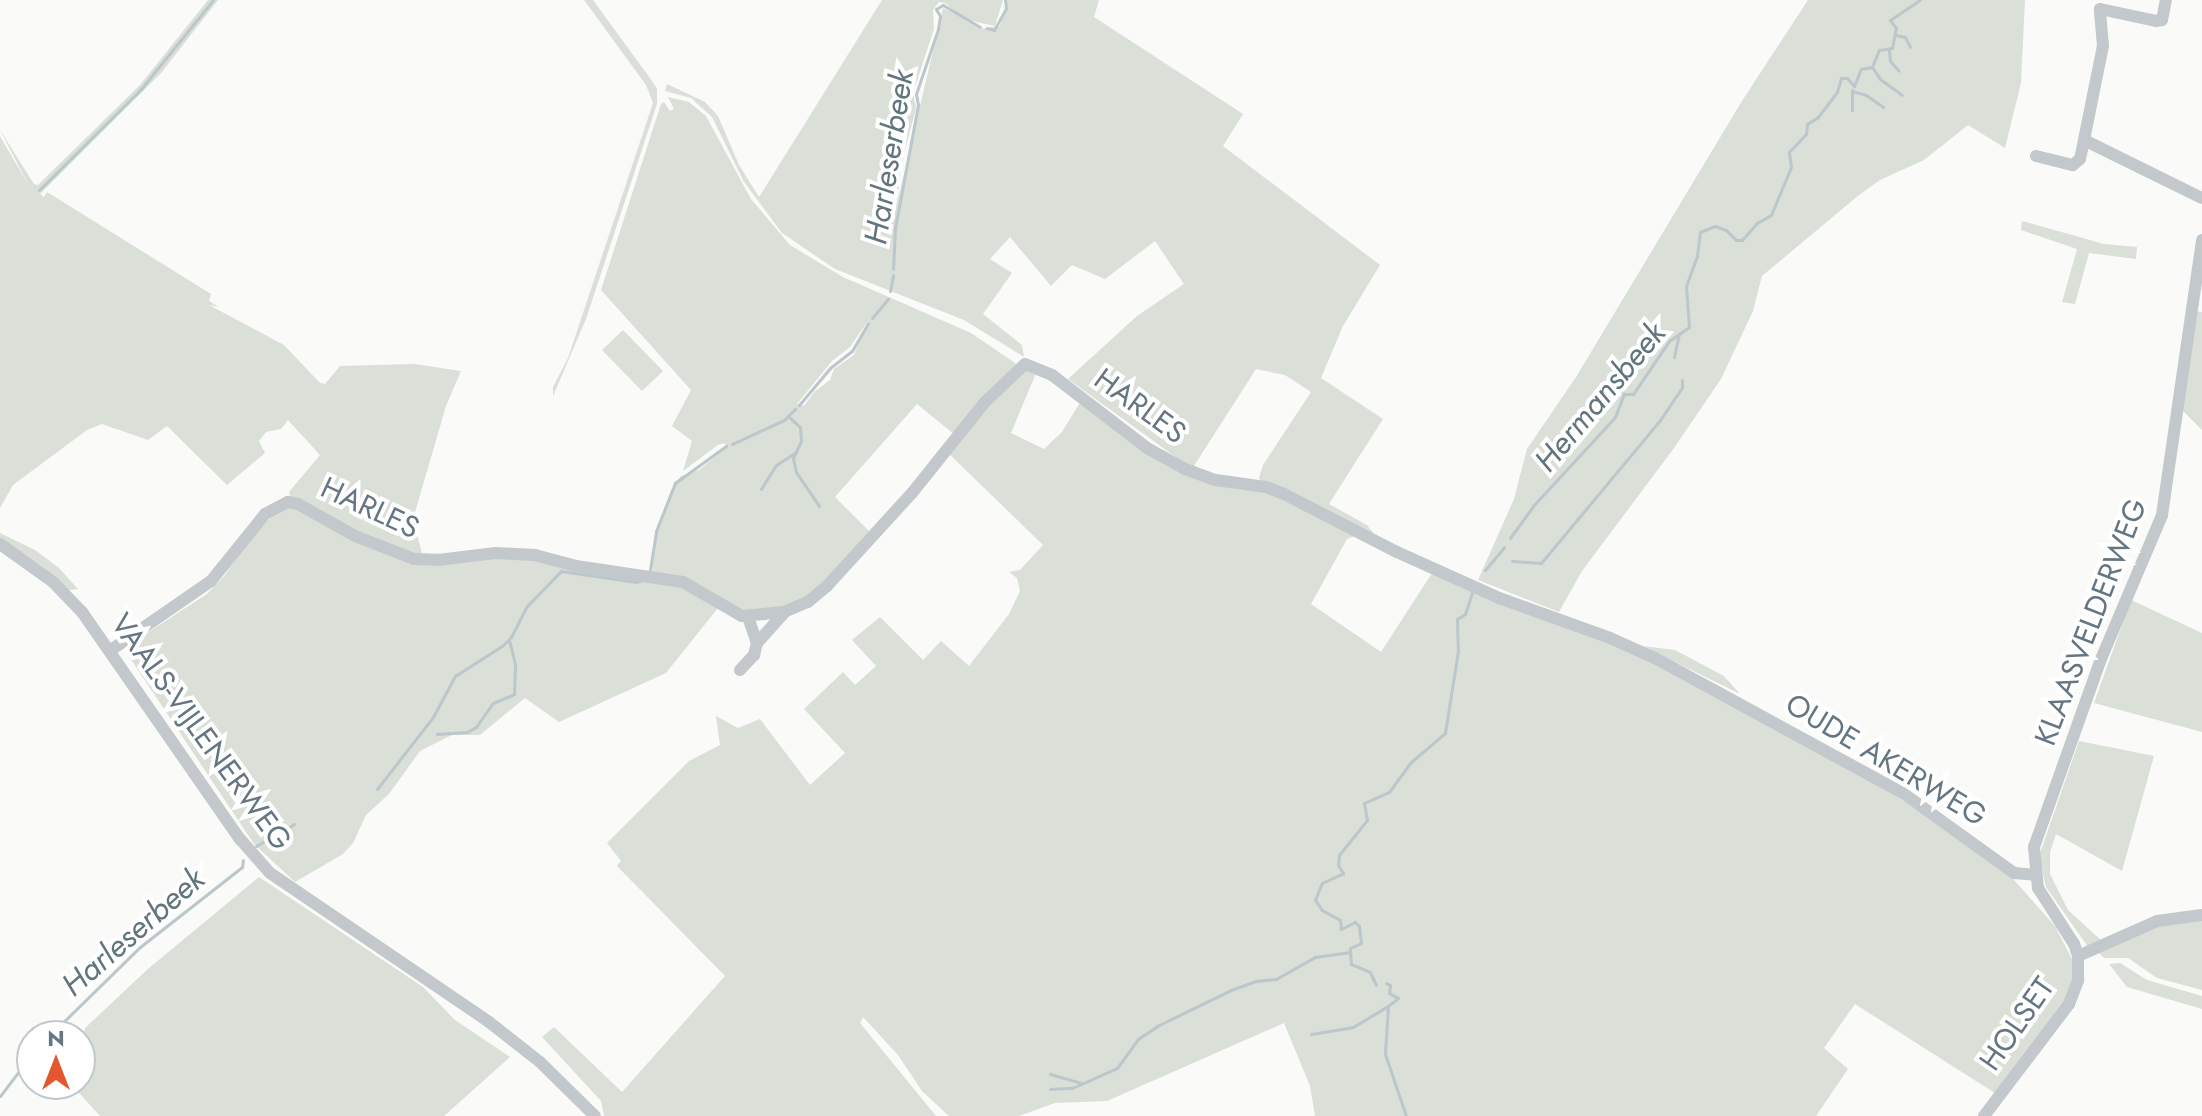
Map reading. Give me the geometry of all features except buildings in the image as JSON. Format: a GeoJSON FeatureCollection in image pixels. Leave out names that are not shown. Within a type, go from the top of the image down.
{"type":"FeatureCollection","features":[{"type":"Feature","properties":{"kind":"street"},"geometry":{"type":"LineString","coordinates":[[2036,156],[2073,165],[2080,159],[2103,46],[2099,5],[2156,21],[2162,20],[2166,0]]}},
{"type":"Feature","properties":{"kind":"street"},"geometry":{"type":"LineString","coordinates":[[2084,140],[2202,198]]}},
{"type":"Feature","properties":{"kind":"street","name":"KLAASVELDERWEG"},"geometry":{"type":"LineString","coordinates":[[2035,875],[2034,847],[2040,825],[2101,659],[2162,515],[2202,240]]}},
{"type":"Feature","properties":{"kind":"street","name":"HARLES"},"geometry":{"type":"LineString","coordinates":[[111,650],[211,581],[265,514],[276,505],[288,502],[407,557],[431,561],[496,553],[543,556],[584,567],[683,582],[748,617],[784,612],[808,602],[827,586],[925,478],[985,402],[1025,364],[1052,375],[1147,448],[1185,469],[1216,480],[1266,487],[1284,494],[1397,552],[1547,617]]}},
{"type":"Feature","properties":{"kind":"street","name":"VAALS-VIJLENERWEG"},"geometry":{"type":"LineString","coordinates":[[0,544],[68,596],[111,650],[240,839],[270,873],[489,1022],[540,1062],[595,1116]]}},
{"type":"Feature","properties":{"kind":"street","name":"HARLES"},"geometry":{"type":"LineString","coordinates":[[740,670],[754,655],[757,643],[784,612]]}},
{"type":"Feature","properties":{"kind":"street"},"geometry":{"type":"LineString","coordinates":[[748,617],[757,643]]}},
{"type":"Feature","properties":{"kind":"street","name":"OUDE AKERWEG"},"geometry":{"type":"LineString","coordinates":[[1547,617],[1610,638],[1722,692],[1914,800],[2014,873],[2035,875]]}},
{"type":"Feature","properties":{"kind":"street"},"geometry":{"type":"LineString","coordinates":[[2035,875],[2043,899],[2072,939],[2078,956],[2157,921],[2202,915]]}},
{"type":"Feature","properties":{"kind":"street","name":"HOLSET"},"geometry":{"type":"LineString","coordinates":[[1984,1116],[2069,1004],[2078,980],[2078,956]]}},
{"type":"Feature","properties":{"kind":"shaded area"},"geometry":{"type":"Polygon","coordinates":[[[208,0],[218,0],[162,72],[40,194],[44,197],[47,192],[211,294],[209,301],[219,307],[209,305],[284,345],[320,383],[325,384],[340,366],[414,364],[461,371],[446,406],[413,519],[423,557],[393,549],[291,498],[289,492],[320,455],[288,420],[281,429],[266,432],[259,441],[265,453],[227,485],[167,426],[148,440],[102,424],[87,430],[13,485],[0,508],[0,136],[29,186],[0,130],[34,184],[38,185],[140,85],[208,0]]]}},
{"type":"Feature","properties":{"kind":"shaded area"},"geometry":{"type":"Polygon","coordinates":[[[584,0],[593,0],[652,81],[657,89],[657,104],[586,319],[553,396],[553,387],[568,358],[653,103],[646,85],[584,0]]]}},
{"type":"Feature","properties":{"kind":"shaded area"},"geometry":{"type":"Polygon","coordinates":[[[882,0],[1003,0],[995,26],[963,19],[980,29],[1000,26],[1007,0],[1099,0],[1094,17],[1243,114],[1223,146],[1380,265],[1343,326],[1321,378],[1383,419],[1329,504],[1367,525],[1374,534],[1364,533],[1347,539],[1311,604],[1381,652],[1434,570],[1474,590],[1640,652],[1695,679],[1854,769],[1983,852],[2007,872],[2055,926],[2073,961],[2078,989],[1998,1095],[1855,1004],[1824,1048],[1848,1069],[1816,1116],[1315,1116],[1310,1086],[1284,1023],[1107,1101],[1055,1103],[1019,1116],[949,1116],[922,1091],[898,1055],[863,1017],[860,1023],[936,1116],[604,1116],[601,1101],[542,1037],[554,1027],[622,1092],[725,976],[617,866],[621,861],[607,843],[689,761],[720,745],[716,716],[738,728],[760,719],[810,785],[845,753],[804,709],[843,672],[855,685],[876,666],[852,640],[880,617],[923,660],[941,641],[969,666],[1009,614],[1020,591],[1017,578],[1009,572],[1020,570],[1043,545],[943,448],[955,435],[917,404],[835,497],[869,531],[807,601],[782,610],[745,614],[703,587],[652,573],[658,526],[675,483],[681,476],[699,470],[727,447],[724,443],[718,445],[683,471],[692,441],[672,426],[691,390],[601,290],[661,104],[664,102],[670,111],[674,109],[668,97],[689,102],[706,116],[751,199],[790,245],[843,277],[971,333],[1018,365],[1036,373],[1011,433],[1044,449],[1062,432],[1081,401],[1136,442],[1207,481],[1241,490],[1264,488],[1259,478],[1263,465],[1311,392],[1285,375],[1256,369],[1192,469],[1068,379],[1137,316],[1184,284],[1155,241],[1105,279],[1072,265],[1051,286],[1010,237],[990,259],[1012,273],[983,314],[1022,345],[1024,357],[964,320],[835,269],[782,233],[744,182],[712,117],[691,98],[665,91],[667,84],[705,102],[718,116],[739,165],[759,197],[882,0]],[[939,2],[933,10],[934,29],[913,93],[916,108],[900,170],[898,200],[943,8],[962,17],[945,3],[939,2]],[[868,321],[850,347],[832,361],[797,404],[804,406],[814,392],[830,380],[834,369],[854,355],[868,321]]]}},
{"type":"Feature","properties":{"kind":"shaded area"},"geometry":{"type":"Polygon","coordinates":[[[1808,0],[2025,0],[2021,83],[2005,148],[1968,125],[1924,160],[1880,180],[1859,195],[1762,276],[1753,311],[1721,379],[1582,571],[1559,612],[1478,580],[1514,499],[1527,449],[1576,377],[1742,101],[1808,0]]]}},
{"type":"Feature","properties":{"kind":"shaded area"},"geometry":{"type":"Polygon","coordinates":[[[2022,221],[2104,244],[2137,247],[2136,259],[2089,253],[2075,304],[2062,302],[2077,249],[2021,230],[2022,221]]]}},
{"type":"Feature","properties":{"kind":"shaded area"},"geometry":{"type":"Polygon","coordinates":[[[2195,311],[2202,312],[2202,430],[2181,409],[2195,311]]]}},
{"type":"Feature","properties":{"kind":"shaded area"},"geometry":{"type":"Polygon","coordinates":[[[623,330],[663,371],[642,391],[602,350],[623,330]]]}},
{"type":"Feature","properties":{"kind":"shaded area"},"geometry":{"type":"Polygon","coordinates":[[[291,507],[395,557],[530,559],[686,587],[718,608],[666,673],[559,722],[525,698],[480,735],[452,735],[420,751],[389,794],[366,815],[353,843],[343,854],[295,882],[254,844],[128,655],[131,647],[144,635],[207,594],[225,575],[254,533],[277,512],[291,507]]]}},
{"type":"Feature","properties":{"kind":"shaded area"},"geometry":{"type":"Polygon","coordinates":[[[0,533],[35,550],[59,568],[78,589],[69,590],[44,568],[0,539],[0,533]]]}},
{"type":"Feature","properties":{"kind":"shaded area"},"geometry":{"type":"Polygon","coordinates":[[[2131,600],[2202,633],[2202,732],[2094,703],[2131,600]]]}},
{"type":"Feature","properties":{"kind":"shaded area"},"geometry":{"type":"Polygon","coordinates":[[[1643,646],[1675,650],[1724,676],[1740,694],[1643,646]]]}},
{"type":"Feature","properties":{"kind":"shaded area"},"geometry":{"type":"Polygon","coordinates":[[[2079,741],[2154,756],[2122,871],[2056,834],[2050,852],[2050,874],[2068,910],[2102,941],[2088,947],[2046,887],[2039,856],[2079,741]]]}},
{"type":"Feature","properties":{"kind":"shaded area"},"geometry":{"type":"Polygon","coordinates":[[[259,877],[423,987],[455,1020],[510,1057],[444,1116],[100,1116],[86,1100],[96,1100],[96,1020],[94,1020],[149,968],[259,877]]]}},
{"type":"Feature","properties":{"kind":"shaded area"},"geometry":{"type":"Polygon","coordinates":[[[2181,921],[2202,921],[2202,990],[2157,978],[2128,958],[2104,958],[2098,952],[2150,929],[2181,921]]]}},
{"type":"Feature","properties":{"kind":"shaded area"},"geometry":{"type":"Polygon","coordinates":[[[2120,963],[2147,980],[2202,996],[2202,1009],[2127,987],[2109,964],[2120,963]]]}},
{"type":"Feature","properties":{"kind":"waterway"},"geometry":{"type":"LineString","coordinates":[[39,190],[141,89],[213,0]]}},
{"type":"Feature","properties":{"kind":"waterway","name":"Harleserbeek"},"geometry":{"type":"LineString","coordinates":[[987,28],[994,30],[1006,8],[1005,0]]}},
{"type":"Feature","properties":{"kind":"waterway","name":"Hermansbeek"},"geometry":{"type":"LineString","coordinates":[[1510,538],[1533,506],[1615,417],[1624,394],[1633,394],[1669,341],[1689,327],[1686,286],[1697,256],[1700,232],[1715,226],[1726,230],[1736,240],[1742,240],[1757,223],[1771,215],[1791,167],[1789,152],[1806,134],[1807,124],[1818,117],[1837,92],[1841,78],[1847,78],[1854,86],[1861,69],[1872,67],[1879,50],[1892,48],[1896,28],[1890,20],[1920,0]]}},
{"type":"Feature","properties":{"kind":"waterway","name":"Harleserbeek"},"geometry":{"type":"LineString","coordinates":[[893,269],[895,228],[918,105],[916,94],[938,29],[940,16],[936,9],[943,5],[980,27]]}},
{"type":"Feature","properties":{"kind":"waterway"},"geometry":{"type":"LineString","coordinates":[[1896,35],[1905,37],[1910,47]]}},
{"type":"Feature","properties":{"kind":"waterway"},"geometry":{"type":"LineString","coordinates":[[1889,50],[1890,61],[1899,71]]}},
{"type":"Feature","properties":{"kind":"waterway"},"geometry":{"type":"LineString","coordinates":[[1872,67],[1880,79],[1902,95]]}},
{"type":"Feature","properties":{"kind":"waterway"},"geometry":{"type":"LineString","coordinates":[[1852,90],[1852,110]]}},
{"type":"Feature","properties":{"kind":"waterway"},"geometry":{"type":"LineString","coordinates":[[1852,91],[1866,95],[1883,107]]}},
{"type":"Feature","properties":{"kind":"waterway","name":"Harleserbeek"},"geometry":{"type":"LineString","coordinates":[[890,291],[893,275]]}},
{"type":"Feature","properties":{"kind":"waterway","name":"Harleserbeek"},"geometry":{"type":"LineString","coordinates":[[872,318],[888,299]]}},
{"type":"Feature","properties":{"kind":"waterway","name":"Harleserbeek"},"geometry":{"type":"LineString","coordinates":[[799,405],[830,368],[852,351],[868,323]]}},
{"type":"Feature","properties":{"kind":"waterway"},"geometry":{"type":"LineString","coordinates":[[1674,357],[1679,334]]}},
{"type":"Feature","properties":{"kind":"waterway"},"geometry":{"type":"LineString","coordinates":[[1512,561],[1541,563],[1660,420],[1682,387],[1682,380]]}},
{"type":"Feature","properties":{"kind":"waterway","name":"Harleserbeek"},"geometry":{"type":"LineString","coordinates":[[732,444],[784,420],[795,409]]}},
{"type":"Feature","properties":{"kind":"waterway"},"geometry":{"type":"LineString","coordinates":[[788,416],[800,427],[801,441],[793,458],[796,472],[819,506]]}},
{"type":"Feature","properties":{"kind":"waterway","name":"Harleserbeek"},"geometry":{"type":"LineString","coordinates":[[650,570],[656,531],[675,483],[726,446]]}},
{"type":"Feature","properties":{"kind":"waterway"},"geometry":{"type":"LineString","coordinates":[[761,489],[776,465],[796,452]]}},
{"type":"Feature","properties":{"kind":"waterway","name":"Hermansbeek"},"geometry":{"type":"LineString","coordinates":[[1485,570],[1504,547]]}},
{"type":"Feature","properties":{"kind":"waterway","name":"Harleserbeek"},"geometry":{"type":"LineString","coordinates":[[377,789],[433,717],[455,676],[502,646],[511,637],[527,606],[561,571],[636,582],[643,580]]}},
{"type":"Feature","properties":{"kind":"waterway","name":"Hermansbeek"},"geometry":{"type":"LineString","coordinates":[[1376,985],[1370,972],[1351,964],[1350,948],[1361,943],[1359,926],[1355,922],[1341,929],[1340,920],[1322,910],[1315,900],[1322,883],[1343,873],[1338,865],[1339,855],[1367,820],[1364,803],[1389,792],[1411,762],[1445,733],[1458,651],[1457,619],[1465,614],[1472,592]]}},
{"type":"Feature","properties":{"kind":"waterway"},"geometry":{"type":"LineString","coordinates":[[437,734],[467,732],[476,727],[493,703],[514,694],[515,664],[509,640]]}},
{"type":"Feature","properties":{"kind":"waterway","name":"Harleserbeek"},"geometry":{"type":"LineString","coordinates":[[256,846],[294,824]]}},
{"type":"Feature","properties":{"kind":"waterway","name":"Harleserbeek"},"geometry":{"type":"LineString","coordinates":[[65,1020],[140,947],[242,867],[243,860]]}},
{"type":"Feature","properties":{"kind":"waterway"},"geometry":{"type":"LineString","coordinates":[[1050,1089],[1072,1088],[1117,1068],[1138,1039],[1157,1026],[1231,990],[1256,981],[1276,979],[1315,957],[1349,952]]}},
{"type":"Feature","properties":{"kind":"waterway","name":"Hermansbeek"},"geometry":{"type":"LineString","coordinates":[[1386,983],[1390,985],[1389,993],[1398,998],[1388,1006],[1385,1054],[1406,1116]]}},
{"type":"Feature","properties":{"kind":"waterway"},"geometry":{"type":"LineString","coordinates":[[1311,1034],[1353,1027],[1388,1006]]}},
{"type":"Feature","properties":{"kind":"waterway"},"geometry":{"type":"LineString","coordinates":[[1050,1074],[1081,1083]]}},
{"type":"Feature","properties":{"kind":"waterway","name":"Harleserbeek"},"geometry":{"type":"LineString","coordinates":[[0,1096],[16,1075]]}}]}
